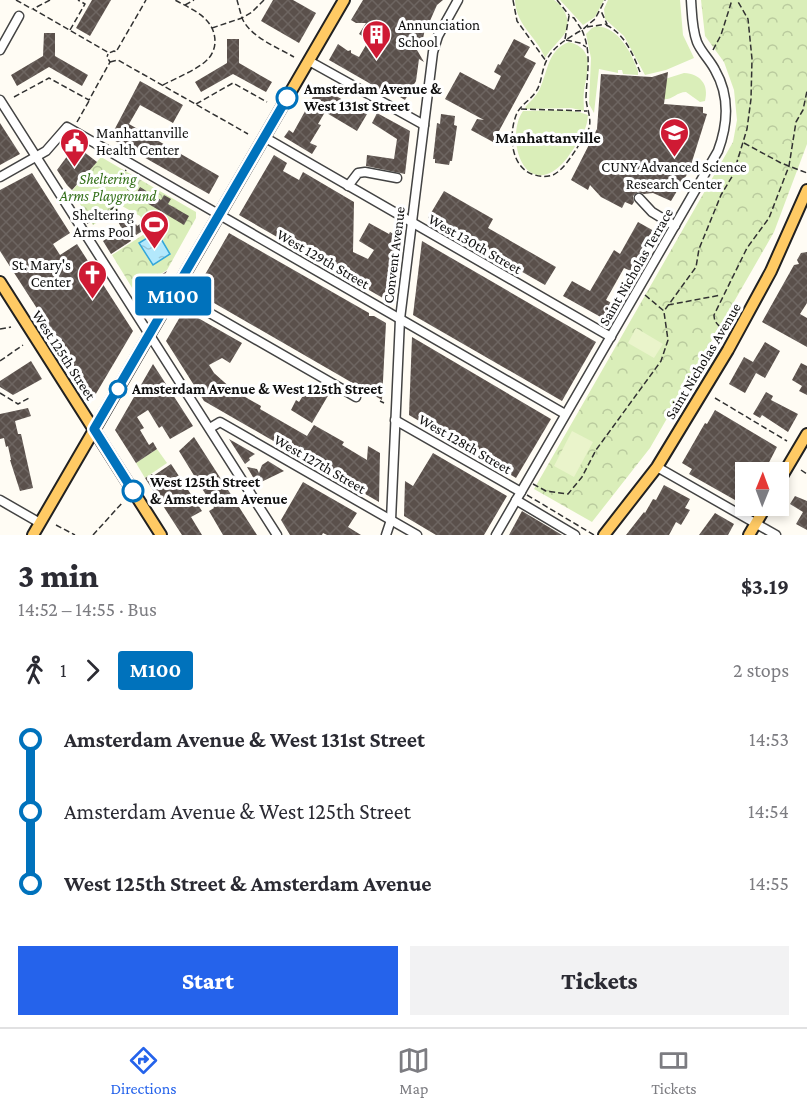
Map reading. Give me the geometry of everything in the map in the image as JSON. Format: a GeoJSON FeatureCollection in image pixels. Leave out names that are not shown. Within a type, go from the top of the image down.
{"type":"FeatureCollection","features":[{"type":"Feature","properties":{"kind":"main road"},"geometry":{"type":"LineString","coordinates":[[33,535],[344,0]]}},
{"type":"Feature","properties":{"kind":"main road","name":"Saint Nicholas Avenue"},"geometry":{"type":"LineString","coordinates":[[604,535],[657,467],[735,337],[771,271],[807,190]]}},
{"type":"Feature","properties":{"kind":"main road","name":"West 125th Street"},"geometry":{"type":"LineString","coordinates":[[0,282],[161,535]]}},
{"type":"Feature","properties":{"kind":"main road"},"geometry":{"type":"LineString","coordinates":[[789,464],[807,434]]}},
{"type":"Feature","properties":{"kind":"main road"},"geometry":{"type":"LineString","coordinates":[[748,535],[760,516]]}},
{"type":"Feature","properties":{"kind":"street","name":"Convent Avenue"},"geometry":{"type":"LineString","coordinates":[[386,535],[391,520],[400,319],[423,125],[435,44],[458,0]]}},
{"type":"Feature","properties":{"kind":"street","name":"Saint Nicholas Terrace"},"geometry":{"type":"LineString","coordinates":[[496,535],[638,291],[718,151],[723,138],[726,122],[725,95],[716,72],[698,42],[691,0]]}},
{"type":"Feature","properties":{"kind":"street"},"geometry":{"type":"LineString","coordinates":[[0,50],[19,16]]}},
{"type":"Feature","properties":{"kind":"street"},"geometry":{"type":"LineString","coordinates":[[309,61],[423,125]]}},
{"type":"Feature","properties":{"kind":"street"},"geometry":{"type":"LineString","coordinates":[[0,100],[277,535]]}},
{"type":"Feature","properties":{"kind":"street","name":"West 129th Street"},"geometry":{"type":"LineString","coordinates":[[37,157],[46,151],[67,127],[565,414]]}},
{"type":"Feature","properties":{"kind":"street","name":"West 130th Street"},"geometry":{"type":"LineString","coordinates":[[264,138],[611,337]]}},
{"type":"Feature","properties":{"kind":"street"},"geometry":{"type":"LineString","coordinates":[[0,177],[37,157]]}},
{"type":"Feature","properties":{"kind":"street"},"geometry":{"type":"LineString","coordinates":[[348,186],[358,173],[365,172],[396,178]]}},
{"type":"Feature","properties":{"kind":"street"},"geometry":{"type":"LineString","coordinates":[[639,198],[652,212],[675,226]]}},
{"type":"Feature","properties":{"kind":"street"},"geometry":{"type":"LineString","coordinates":[[175,293],[356,397]]}},
{"type":"Feature","properties":{"kind":"street","name":"West 128th Street"},"geometry":{"type":"LineString","coordinates":[[395,420],[519,496],[575,535]]}},
{"type":"Feature","properties":{"kind":"street","name":"West 127th Street"},"geometry":{"type":"LineString","coordinates":[[210,428],[219,422],[417,535]]}},
{"type":"Feature","properties":{"kind":"street"},"geometry":{"type":"LineString","coordinates":[[657,467],[776,535]]}},
{"type":"Feature","properties":{"kind":"street"},"geometry":{"type":"LineString","coordinates":[[0,500],[40,523]]}},
{"type":"Feature","properties":{"kind":"path"},"geometry":{"type":"LineString","coordinates":[[16,0],[109,53],[114,51],[163,86],[248,134]]}},
{"type":"Feature","properties":{"kind":"path"},"geometry":{"type":"LineString","coordinates":[[33,9],[50,0]]}},
{"type":"Feature","properties":{"kind":"path"},"geometry":{"type":"LineString","coordinates":[[70,31],[85,4],[78,0]]}},
{"type":"Feature","properties":{"kind":"path"},"geometry":{"type":"LineString","coordinates":[[77,122],[110,62],[118,56],[146,0]]}},
{"type":"Feature","properties":{"kind":"path"},"geometry":{"type":"LineString","coordinates":[[163,86],[208,60],[215,45],[212,28],[203,16],[176,0]]}},
{"type":"Feature","properties":{"kind":"path"},"geometry":{"type":"LineString","coordinates":[[185,5],[194,0]]}},
{"type":"Feature","properties":{"kind":"path"},"geometry":{"type":"LineString","coordinates":[[237,0],[242,18],[251,32],[294,57]]}},
{"type":"Feature","properties":{"kind":"path"},"geometry":{"type":"LineString","coordinates":[[212,28],[242,18],[264,0]]}},
{"type":"Feature","properties":{"kind":"path"},"geometry":{"type":"LineString","coordinates":[[513,0],[517,21],[546,61]]}},
{"type":"Feature","properties":{"kind":"path"},"geometry":{"type":"LineString","coordinates":[[557,0],[582,30],[588,47],[586,103],[589,125],[585,136],[557,172],[544,177],[529,173],[518,162],[514,153],[513,124],[520,108],[537,90],[546,61],[565,39],[582,30],[586,26],[601,10],[605,0]]}},
{"type":"Feature","properties":{"kind":"path"},"geometry":{"type":"LineString","coordinates":[[708,59],[721,35],[732,0]]}},
{"type":"Feature","properties":{"kind":"path"},"geometry":{"type":"LineString","coordinates":[[664,311],[696,267],[699,249],[721,195],[733,175],[747,129],[752,99],[752,60],[748,19],[737,0]]}},
{"type":"Feature","properties":{"kind":"path"},"geometry":{"type":"LineString","coordinates":[[601,10],[606,25]]}},
{"type":"Feature","properties":{"kind":"path"},"geometry":{"type":"LineString","coordinates":[[565,39],[569,15]]}},
{"type":"Feature","properties":{"kind":"path"},"geometry":{"type":"LineString","coordinates":[[586,26],[606,25],[615,30],[622,37],[640,72]]}},
{"type":"Feature","properties":{"kind":"path"},"geometry":{"type":"LineString","coordinates":[[565,39],[588,47]]}},
{"type":"Feature","properties":{"kind":"path"},"geometry":{"type":"LineString","coordinates":[[109,53],[107,57],[110,62]]}},
{"type":"Feature","properties":{"kind":"path"},"geometry":{"type":"LineString","coordinates":[[14,97],[49,78],[89,100]]}},
{"type":"Feature","properties":{"kind":"path"},"geometry":{"type":"LineString","coordinates":[[195,105],[233,83],[267,102]]}},
{"type":"Feature","properties":{"kind":"path"},"geometry":{"type":"LineString","coordinates":[[735,337],[718,326],[714,320],[722,295],[753,238],[768,218],[789,166],[796,122],[803,110],[807,91]]}},
{"type":"Feature","properties":{"kind":"path"},"geometry":{"type":"LineString","coordinates":[[520,108],[531,111],[563,109],[588,111]]}},
{"type":"Feature","properties":{"kind":"path"},"geometry":{"type":"LineString","coordinates":[[743,143],[807,173]]}},
{"type":"Feature","properties":{"kind":"path"},"geometry":{"type":"LineString","coordinates":[[81,227],[120,204],[133,181],[123,175],[126,169]]}},
{"type":"Feature","properties":{"kind":"path"},"geometry":{"type":"LineString","coordinates":[[528,481],[546,491],[568,494],[582,477],[596,450],[661,361],[668,340],[664,311],[638,291]]}},
{"type":"Feature","properties":{"kind":"path"},"geometry":{"type":"LineString","coordinates":[[668,305],[722,295]]}},
{"type":"Feature","properties":{"kind":"path"},"geometry":{"type":"LineString","coordinates":[[0,329],[11,327]]}},
{"type":"Feature","properties":{"kind":"path"},"geometry":{"type":"LineString","coordinates":[[0,361],[23,345]]}},
{"type":"Feature","properties":{"kind":"path"},"geometry":{"type":"LineString","coordinates":[[0,393],[18,404],[29,398]]}},
{"type":"Feature","properties":{"kind":"path"},"geometry":{"type":"LineString","coordinates":[[715,398],[787,441]]}},
{"type":"Feature","properties":{"kind":"path"},"geometry":{"type":"LineString","coordinates":[[380,401],[384,403]]}},
{"type":"Feature","properties":{"kind":"path"},"geometry":{"type":"LineString","coordinates":[[801,470],[807,474]]}},
{"type":"Feature","properties":{"kind":"path"},"geometry":{"type":"LineString","coordinates":[[519,496],[594,535]]}},
{"type":"Feature","properties":{"kind":"path"},"geometry":{"type":"LineString","coordinates":[[93,535],[123,502]]}},
{"type":"Feature","properties":{"kind":"path"},"geometry":{"type":"LineString","coordinates":[[56,525],[75,535]]}},
{"type":"Feature","properties":{"kind":"green space"},"geometry":{"type":"Polygon","coordinates":[[[515,0],[554,0],[564,10],[567,29],[545,58],[519,17],[515,0]]]}},
{"type":"Feature","properties":{"kind":"green space"},"geometry":{"type":"Polygon","coordinates":[[[560,0],[604,0],[595,17],[583,25],[560,0]]]}},
{"type":"Feature","properties":{"kind":"green space"},"geometry":{"type":"Polygon","coordinates":[[[608,0],[680,0],[683,35],[694,58],[666,70],[645,75],[624,36],[605,19],[604,9],[608,0]]]}},
{"type":"Feature","properties":{"kind":"green space"},"geometry":{"type":"Polygon","coordinates":[[[701,0],[807,0],[807,144],[774,232],[650,448],[592,522],[534,489],[733,142],[737,120],[734,90],[724,62],[705,36],[701,0]]]}},
{"type":"Feature","properties":{"kind":"green space"},"geometry":{"type":"Polygon","coordinates":[[[597,26],[612,31],[618,36],[628,49],[638,75],[623,74],[622,70],[618,70],[618,73],[599,69],[594,113],[589,104],[591,58],[586,34],[597,26]]]}},
{"type":"Feature","properties":{"kind":"green space"},"geometry":{"type":"Polygon","coordinates":[[[569,42],[578,45],[583,50],[588,62],[584,111],[571,108],[525,109],[540,89],[553,55],[557,49],[569,42]]]}},
{"type":"Feature","properties":{"kind":"green space"},"geometry":{"type":"Polygon","coordinates":[[[684,73],[699,78],[705,85],[705,101],[700,102],[686,92],[669,99],[662,99],[665,79],[684,73]]]}},
{"type":"Feature","properties":{"kind":"green space"},"geometry":{"type":"Polygon","coordinates":[[[563,110],[588,115],[584,131],[558,168],[543,175],[533,174],[525,168],[520,158],[516,134],[518,121],[523,111],[563,110]]]}},
{"type":"Feature","properties":{"kind":"green space","name":"Sheltering Arms Playground"},"geometry":{"type":"Polygon","coordinates":[[[101,157],[196,212],[196,218],[167,270],[134,291],[112,255],[149,231],[140,216],[122,206],[93,225],[72,191],[101,157]]]}},
{"type":"Feature","properties":{"kind":"green space"},"geometry":{"type":"Polygon","coordinates":[[[636,328],[663,344],[654,358],[628,343],[636,328]]]}},
{"type":"Feature","properties":{"kind":"green space"},"geometry":{"type":"Polygon","coordinates":[[[572,431],[593,442],[574,477],[554,466],[572,431]]]}},
{"type":"Feature","properties":{"kind":"green space"},"geometry":{"type":"Polygon","coordinates":[[[157,449],[167,463],[145,478],[136,463],[157,449]]]}},
{"type":"Feature","properties":{"kind":"water","name":"Sheltering Arms Pool"},"geometry":{"type":"Polygon","coordinates":[[[157,232],[170,254],[153,265],[139,243],[157,232]]]}},
{"type":"Feature","properties":{"kind":"building"},"geometry":{"type":"Polygon","coordinates":[[[92,0],[111,0],[90,36],[76,28],[92,0]]]}},
{"type":"Feature","properties":{"kind":"building"},"geometry":{"type":"Polygon","coordinates":[[[273,0],[293,0],[316,13],[299,43],[261,21],[273,0]]]}},
{"type":"Feature","properties":{"kind":"building"},"geometry":{"type":"Polygon","coordinates":[[[363,0],[443,0],[437,5],[426,25],[421,47],[417,50],[424,62],[419,59],[416,81],[405,100],[385,88],[383,91],[329,60],[338,44],[359,57],[369,40],[359,34],[366,23],[356,23],[351,20],[363,0]]]}},
{"type":"Feature","properties":{"kind":"building"},"geometry":{"type":"Polygon","coordinates":[[[44,33],[55,33],[55,56],[88,75],[82,86],[49,67],[17,86],[11,75],[43,56],[44,33]]]}},
{"type":"Feature","properties":{"kind":"building"},"geometry":{"type":"Polygon","coordinates":[[[227,39],[239,39],[239,63],[272,82],[266,92],[233,74],[201,92],[195,82],[227,63],[227,39]]]}},
{"type":"Feature","properties":{"kind":"building"},"geometry":{"type":"Polygon","coordinates":[[[514,39],[530,47],[524,57],[536,63],[493,142],[471,130],[477,119],[484,120],[445,99],[460,72],[494,90],[501,76],[494,72],[514,39]]]}},
{"type":"Feature","properties":{"kind":"building"},"geometry":{"type":"Polygon","coordinates":[[[668,72],[664,104],[703,107],[703,113],[707,114],[689,171],[671,201],[653,193],[638,192],[633,196],[632,205],[625,202],[622,208],[601,197],[590,185],[588,190],[571,180],[597,129],[601,74],[652,77],[668,72]]]}},
{"type":"Feature","properties":{"kind":"building"},"geometry":{"type":"Polygon","coordinates":[[[140,81],[183,105],[173,123],[140,105],[129,124],[219,176],[209,194],[110,138],[140,81]]]}},
{"type":"Feature","properties":{"kind":"building"},"geometry":{"type":"Polygon","coordinates":[[[319,86],[367,114],[357,131],[325,112],[318,124],[321,125],[310,143],[317,146],[312,154],[284,137],[289,130],[293,133],[319,86]]]}},
{"type":"Feature","properties":{"kind":"building"},"geometry":{"type":"Polygon","coordinates":[[[377,113],[410,131],[405,174],[366,166],[367,155],[394,159],[397,139],[372,123],[377,113]]]}},
{"type":"Feature","properties":{"kind":"building"},"geometry":{"type":"Polygon","coordinates":[[[441,114],[455,116],[454,125],[457,126],[452,161],[449,165],[435,163],[433,159],[437,123],[440,124],[441,114]]]}},
{"type":"Feature","properties":{"kind":"building"},"geometry":{"type":"Polygon","coordinates":[[[0,123],[20,154],[0,165],[0,123]]]}},
{"type":"Feature","properties":{"kind":"building","name":"Manhattanville Health Center"},"geometry":{"type":"Polygon","coordinates":[[[70,141],[97,162],[72,190],[57,170],[68,155],[63,150],[70,141]]]}},
{"type":"Feature","properties":{"kind":"building"},"geometry":{"type":"Polygon","coordinates":[[[274,155],[287,163],[283,171],[299,180],[303,172],[354,202],[353,252],[368,259],[374,250],[359,241],[369,223],[397,236],[390,271],[388,301],[239,215],[274,155]]]}},
{"type":"Feature","properties":{"kind":"building"},"geometry":{"type":"Polygon","coordinates":[[[32,173],[70,233],[53,244],[60,255],[77,244],[133,331],[94,397],[0,251],[0,190],[32,173]]]}},
{"type":"Feature","properties":{"kind":"building"},"geometry":{"type":"Polygon","coordinates":[[[140,187],[161,200],[164,195],[171,199],[168,204],[189,216],[184,225],[135,196],[140,187]]]}},
{"type":"Feature","properties":{"kind":"building"},"geometry":{"type":"Polygon","coordinates":[[[444,191],[493,219],[488,228],[556,267],[545,285],[428,218],[444,191]]]}},
{"type":"Feature","properties":{"kind":"building"},"geometry":{"type":"Polygon","coordinates":[[[121,212],[131,227],[140,224],[144,230],[111,254],[103,241],[122,229],[115,216],[121,212]]]}},
{"type":"Feature","properties":{"kind":"building"},"geometry":{"type":"Polygon","coordinates":[[[638,222],[654,231],[631,271],[624,268],[606,300],[615,305],[606,320],[563,296],[572,281],[590,291],[614,250],[620,254],[638,222]]]}},
{"type":"Feature","properties":{"kind":"building"},"geometry":{"type":"Polygon","coordinates":[[[229,233],[369,313],[369,316],[374,316],[386,323],[382,400],[195,292],[229,233]]]}},
{"type":"Feature","properties":{"kind":"building"},"geometry":{"type":"Polygon","coordinates":[[[422,241],[596,342],[562,401],[413,315],[422,241]]]}},
{"type":"Feature","properties":{"kind":"building"},"geometry":{"type":"Polygon","coordinates":[[[807,252],[807,303],[800,314],[807,318],[807,347],[762,322],[794,265],[799,264],[797,260],[801,253],[807,252]]]}},
{"type":"Feature","properties":{"kind":"building"},"geometry":{"type":"Polygon","coordinates":[[[167,271],[157,287],[139,299],[134,292],[167,271]]]}},
{"type":"Feature","properties":{"kind":"building"},"geometry":{"type":"Polygon","coordinates":[[[184,310],[242,343],[230,363],[222,358],[209,365],[214,373],[233,390],[261,406],[260,409],[307,436],[314,425],[344,442],[342,445],[367,460],[368,446],[380,453],[379,502],[204,401],[166,341],[184,310]]]}},
{"type":"Feature","properties":{"kind":"building"},"geometry":{"type":"Polygon","coordinates":[[[412,337],[551,419],[516,478],[409,415],[412,337]]]}},
{"type":"Feature","properties":{"kind":"building"},"geometry":{"type":"Polygon","coordinates":[[[765,342],[780,351],[765,378],[756,373],[745,393],[729,384],[744,357],[753,362],[765,342]]]}},
{"type":"Feature","properties":{"kind":"building"},"geometry":{"type":"Polygon","coordinates":[[[31,361],[42,379],[13,395],[0,387],[0,381],[31,361]]]}},
{"type":"Feature","properties":{"kind":"building"},"geometry":{"type":"Polygon","coordinates":[[[801,363],[807,366],[807,395],[799,391],[802,386],[792,380],[801,363]]]}},
{"type":"Feature","properties":{"kind":"building"},"geometry":{"type":"Polygon","coordinates":[[[153,364],[193,426],[170,439],[162,426],[159,428],[148,410],[137,417],[144,428],[140,430],[149,445],[153,442],[157,449],[136,463],[115,430],[153,364]]]}},
{"type":"Feature","properties":{"kind":"building"},"geometry":{"type":"Polygon","coordinates":[[[311,383],[329,394],[312,423],[291,410],[296,400],[299,402],[311,383]]]}},
{"type":"Feature","properties":{"kind":"building"},"geometry":{"type":"Polygon","coordinates":[[[766,392],[773,396],[771,400],[798,414],[788,432],[762,415],[760,418],[753,414],[766,392]]]}},
{"type":"Feature","properties":{"kind":"building"},"geometry":{"type":"Polygon","coordinates":[[[28,408],[31,416],[15,421],[18,434],[21,434],[33,488],[20,491],[8,446],[6,447],[4,438],[0,439],[0,414],[28,408]]]}},
{"type":"Feature","properties":{"kind":"building"},"geometry":{"type":"Polygon","coordinates":[[[715,410],[777,447],[769,462],[735,462],[735,500],[689,474],[692,469],[682,463],[705,423],[707,424],[715,410]]]}},
{"type":"Feature","properties":{"kind":"building"},"geometry":{"type":"Polygon","coordinates":[[[194,437],[257,535],[223,535],[209,511],[214,508],[179,451],[194,437]]]}},
{"type":"Feature","properties":{"kind":"building"},"geometry":{"type":"Polygon","coordinates":[[[229,439],[255,454],[245,464],[229,439]]]}},
{"type":"Feature","properties":{"kind":"building"},"geometry":{"type":"Polygon","coordinates":[[[433,453],[507,496],[484,535],[436,535],[404,516],[405,481],[413,486],[433,453]]]}},
{"type":"Feature","properties":{"kind":"building"},"geometry":{"type":"Polygon","coordinates":[[[268,461],[284,471],[257,484],[247,467],[257,469],[259,473],[262,465],[268,461]]]}},
{"type":"Feature","properties":{"kind":"building"},"geometry":{"type":"Polygon","coordinates":[[[171,464],[202,511],[191,517],[202,535],[182,535],[145,478],[152,474],[153,476],[171,464]]]}},
{"type":"Feature","properties":{"kind":"building"},"geometry":{"type":"Polygon","coordinates":[[[303,482],[357,513],[348,527],[361,535],[323,533],[322,535],[290,535],[281,520],[303,482]]]}},
{"type":"Feature","properties":{"kind":"building"},"geometry":{"type":"Polygon","coordinates":[[[664,485],[690,499],[685,508],[690,510],[681,525],[676,522],[669,535],[626,535],[645,513],[653,499],[656,500],[664,485]]]}},
{"type":"Feature","properties":{"kind":"building"},"geometry":{"type":"Polygon","coordinates":[[[795,496],[807,501],[807,530],[796,524],[803,512],[790,504],[795,496]]]}},
{"type":"Feature","properties":{"kind":"building"},"geometry":{"type":"Polygon","coordinates":[[[522,511],[562,535],[509,535],[522,511]]]}},
{"type":"Feature","properties":{"kind":"building"},"geometry":{"type":"Polygon","coordinates":[[[715,513],[734,524],[728,535],[699,535],[715,513]]]}},
{"type":"Feature","properties":{"kind":"bus line","name":"M100"},"geometry":{"type":"LineString","coordinates":[[133,491],[94,429],[151,335],[287,98]]}},
{"type":"Feature","properties":{"kind":"place","name":"Annunciation School"},"geometry":{"type":"Point","coordinates":[377,60]}},
{"type":"Feature","properties":{"kind":"place","name":"Amsterdam Avenue & West 131st Street"},"geometry":{"type":"Point","coordinates":[287,98]}},
{"type":"Feature","properties":{"kind":"place","name":"CUNY Advanced Science Research Center"},"geometry":{"type":"Point","coordinates":[674,158]}},
{"type":"Feature","properties":{"kind":"place","name":"Manhattanville Health Center"},"geometry":{"type":"Point","coordinates":[75,168]}},
{"type":"Feature","properties":{"kind":"place","name":"Sheltering Arms Pool"},"geometry":{"type":"Point","coordinates":[155,250]}},
{"type":"Feature","properties":{"kind":"place","name":"St. Mary's Center"},"geometry":{"type":"Point","coordinates":[92,300]}},
{"type":"Feature","properties":{"kind":"place","name":"Amsterdam Avenue & West 125th Street"},"geometry":{"type":"Point","coordinates":[118,389]}},
{"type":"Feature","properties":{"kind":"place","name":"West 125th Street & Amsterdam Avenue"},"geometry":{"type":"Point","coordinates":[133,491]}},
{"type":"Feature","properties":{"kind":"district","name":"Manhattanville"},"geometry":{"type":"Point","coordinates":[548,137]}}]}
